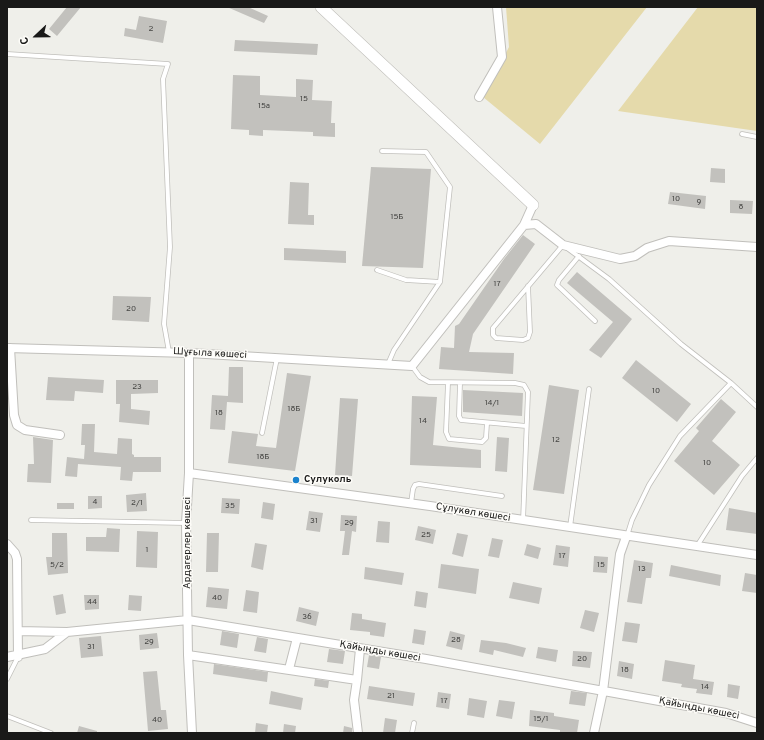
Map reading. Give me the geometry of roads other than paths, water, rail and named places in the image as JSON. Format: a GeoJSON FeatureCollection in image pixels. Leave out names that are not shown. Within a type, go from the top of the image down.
{"type":"FeatureCollection","features":[{"type":"Feature","properties":{"kind":"street"},"geometry":{"type":"LineString","coordinates":[[321,7],[534,205],[524,225],[412,366]]}},
{"type":"Feature","properties":{"kind":"street"},"geometry":{"type":"LineString","coordinates":[[479,97],[502,57],[497,7]]}},
{"type":"Feature","properties":{"kind":"street"},"geometry":{"type":"LineString","coordinates":[[524,225],[536,224],[563,245],[620,259],[635,256],[647,248],[669,241],[757,247]]}},
{"type":"Feature","properties":{"kind":"street"},"geometry":{"type":"LineString","coordinates":[[8,348],[14,414],[17,425],[25,430],[60,435]]}},
{"type":"Feature","properties":{"kind":"street","name":"Шұғыла көшесі"},"geometry":{"type":"LineString","coordinates":[[8,348],[169,352],[412,366]]}},
{"type":"Feature","properties":{"kind":"street","name":"Ардагерлер көшесі"},"geometry":{"type":"LineString","coordinates":[[189,353],[189,473],[186,523],[188,655],[192,733]]}},
{"type":"Feature","properties":{"kind":"street","name":"Сұлукөл көшесі"},"geometry":{"type":"LineString","coordinates":[[189,473],[411,503],[757,555]]}},
{"type":"Feature","properties":{"kind":"street"},"geometry":{"type":"LineString","coordinates":[[594,733],[603,691],[620,554],[626,536]]}},
{"type":"Feature","properties":{"kind":"street"},"geometry":{"type":"LineString","coordinates":[[7,544],[15,553],[17,559],[18,656]]}},
{"type":"Feature","properties":{"kind":"street","name":"Қайыңды көшесі"},"geometry":{"type":"LineString","coordinates":[[18,631],[67,632],[188,620],[360,648],[726,713],[757,722]]}},
{"type":"Feature","properties":{"kind":"street"},"geometry":{"type":"LineString","coordinates":[[7,657],[18,656],[45,649],[67,632]]}},
{"type":"Feature","properties":{"kind":"street"},"geometry":{"type":"LineString","coordinates":[[290,669],[297,638]]}},
{"type":"Feature","properties":{"kind":"street"},"geometry":{"type":"LineString","coordinates":[[358,733],[354,700],[360,648]]}},
{"type":"Feature","properties":{"kind":"street"},"geometry":{"type":"LineString","coordinates":[[188,655],[357,680]]}},
{"type":"Feature","properties":{"kind":"lane"},"geometry":{"type":"LineString","coordinates":[[7,54],[168,64],[163,79],[170,247],[164,324],[169,352]]}},
{"type":"Feature","properties":{"kind":"lane"},"geometry":{"type":"LineString","coordinates":[[742,134],[757,137]]}},
{"type":"Feature","properties":{"kind":"lane"},"geometry":{"type":"LineString","coordinates":[[382,151],[426,152],[450,187],[440,282],[394,350],[388,364]]}},
{"type":"Feature","properties":{"kind":"lane"},"geometry":{"type":"LineString","coordinates":[[528,286],[530,332],[528,338],[524,340],[496,338],[493,335],[493,328],[528,286],[563,245],[609,279],[681,344],[731,383],[757,407]]}},
{"type":"Feature","properties":{"kind":"lane"},"geometry":{"type":"LineString","coordinates":[[579,256],[559,280],[557,285],[595,321]]}},
{"type":"Feature","properties":{"kind":"lane"},"geometry":{"type":"LineString","coordinates":[[377,270],[406,280],[440,282]]}},
{"type":"Feature","properties":{"kind":"lane"},"geometry":{"type":"LineString","coordinates":[[262,433],[277,358]]}},
{"type":"Feature","properties":{"kind":"lane"},"geometry":{"type":"LineString","coordinates":[[412,366],[420,376],[429,382],[516,383],[524,385],[528,392],[523,521]]}},
{"type":"Feature","properties":{"kind":"lane"},"geometry":{"type":"LineString","coordinates":[[448,383],[446,432],[449,439],[482,442],[486,438],[487,423]]}},
{"type":"Feature","properties":{"kind":"lane"},"geometry":{"type":"LineString","coordinates":[[460,383],[459,416],[461,420],[526,426]]}},
{"type":"Feature","properties":{"kind":"lane"},"geometry":{"type":"LineString","coordinates":[[626,536],[649,485],[680,436],[731,383]]}},
{"type":"Feature","properties":{"kind":"lane"},"geometry":{"type":"LineString","coordinates":[[570,527],[589,389]]}},
{"type":"Feature","properties":{"kind":"lane"},"geometry":{"type":"LineString","coordinates":[[697,546],[742,476],[757,458]]}},
{"type":"Feature","properties":{"kind":"lane"},"geometry":{"type":"LineString","coordinates":[[411,503],[413,489],[415,485],[419,484],[502,496]]}},
{"type":"Feature","properties":{"kind":"lane"},"geometry":{"type":"LineString","coordinates":[[31,520],[186,523]]}},
{"type":"Feature","properties":{"kind":"lane"},"geometry":{"type":"LineString","coordinates":[[7,679],[18,656]]}},
{"type":"Feature","properties":{"kind":"lane"},"geometry":{"type":"LineString","coordinates":[[7,716],[51,733]]}},
{"type":"Feature","properties":{"kind":"lane"},"geometry":{"type":"LineString","coordinates":[[412,733],[414,723]]}},
{"type":"Feature","properties":{"kind":"place","name":"Сулуколь"},"geometry":{"type":"Point","coordinates":[296,480]}}]}
